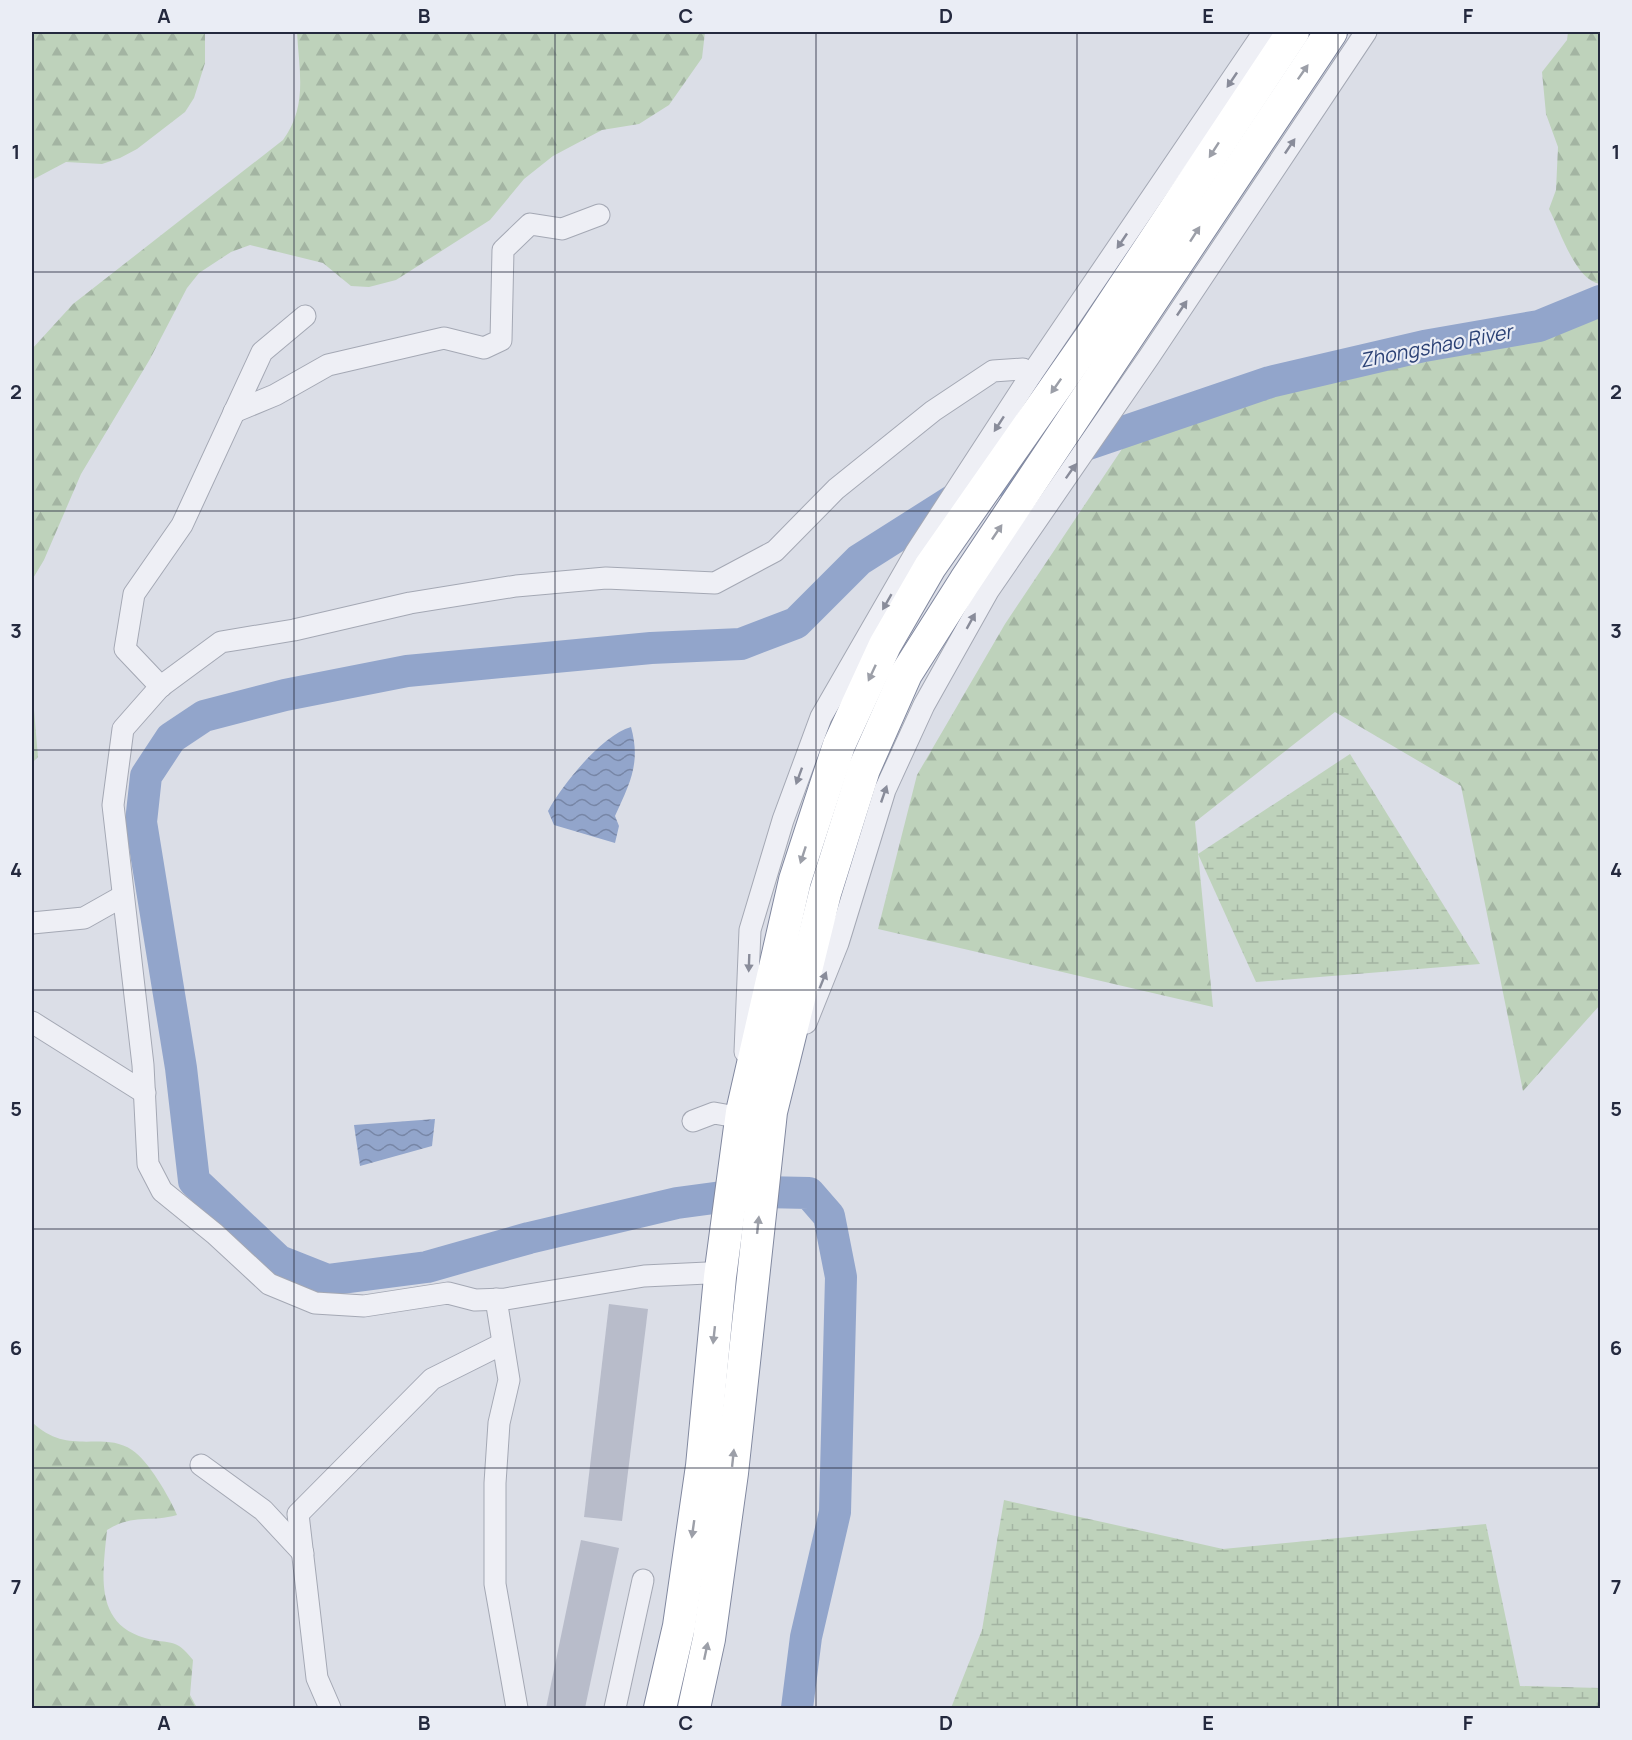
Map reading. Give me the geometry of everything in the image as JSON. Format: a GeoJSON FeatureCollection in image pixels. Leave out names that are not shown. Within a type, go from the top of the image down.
{"type":"FeatureCollection","features":[{"type":"Feature","properties":{"kind":"highway"},"geometry":{"type":"LineString","coordinates":[[660,1708],[680,1626],[702,1466],[720,1277],[795,880],[839,745],[923,559],[1090,338],[1293,32]]}},
{"type":"Feature","properties":{"kind":"highway"},"geometry":{"type":"LineString","coordinates":[[694,1708],[709,1639],[728,1497],[752,1283],[752,1114],[864,769],[906,674],[965,580],[1331,32]]}},
{"type":"Feature","properties":{"kind":"street"},"geometry":{"type":"LineString","coordinates":[[923,559],[1031,375],[1264,32]]}},
{"type":"Feature","properties":{"kind":"street"},"geometry":{"type":"LineString","coordinates":[[693,1121],[714,1113],[752,1114],[838,943],[885,790],[924,705],[976,612],[1366,32]]}},
{"type":"Feature","properties":{"kind":"street"},"geometry":{"type":"LineString","coordinates":[[234,412],[275,395],[328,365],[444,338],[484,348],[501,340],[503,250],[530,224],[562,229],[599,215]]}},
{"type":"Feature","properties":{"kind":"street"},"geometry":{"type":"LineString","coordinates":[[161,687],[126,649],[134,594],[182,525],[262,352],[305,316]]}},
{"type":"Feature","properties":{"kind":"street"},"geometry":{"type":"LineString","coordinates":[[720,1277],[707,1273],[644,1276],[496,1299],[475,1300],[448,1293],[364,1306],[315,1304],[269,1284],[215,1234],[162,1191],[148,1164],[145,1093],[113,805],[123,729],[161,687],[221,642],[294,630],[410,603],[516,586],[606,578],[716,583],[775,551],[836,489],[933,411],[993,371],[1023,369],[1031,375]]}},
{"type":"Feature","properties":{"kind":"street"},"geometry":{"type":"LineString","coordinates":[[32,923],[84,918],[123,896]]}},
{"type":"Feature","properties":{"kind":"street"},"geometry":{"type":"LineString","coordinates":[[32,1022],[145,1093]]}},
{"type":"Feature","properties":{"kind":"street"},"geometry":{"type":"LineString","coordinates":[[496,1299],[509,1380],[499,1423],[493,1548],[495,1584],[517,1708]]}},
{"type":"Feature","properties":{"kind":"street"},"geometry":{"type":"LineString","coordinates":[[330,1708],[317,1678],[298,1514],[432,1380],[502,1344]]}},
{"type":"Feature","properties":{"kind":"street"},"geometry":{"type":"LineString","coordinates":[[201,1465],[263,1510],[303,1553]]}},
{"type":"Feature","properties":{"kind":"street"},"geometry":{"type":"LineString","coordinates":[[615,1708],[643,1580]]}},
{"type":"Feature","properties":{"kind":"green space"},"geometry":{"type":"Polygon","coordinates":[[[32,32],[205,32],[205,63],[194,98],[185,112],[137,149],[102,164],[66,162],[32,180],[32,32]]]}},
{"type":"Feature","properties":{"kind":"green space"},"geometry":{"type":"Polygon","coordinates":[[[297,32],[705,32],[702,58],[669,105],[639,124],[602,130],[553,156],[524,179],[490,220],[396,280],[369,287],[351,286],[323,263],[250,245],[231,252],[199,273],[187,288],[150,359],[81,474],[44,560],[32,580],[32,349],[73,304],[283,140],[291,127],[299,101],[297,32]]]}},
{"type":"Feature","properties":{"kind":"green space"},"geometry":{"type":"Polygon","coordinates":[[[1568,32],[1600,32],[1600,284],[1583,274],[1576,264],[1549,209],[1556,190],[1558,147],[1546,114],[1542,72],[1567,40],[1568,32]]]}},
{"type":"Feature","properties":{"kind":"green space"},"geometry":{"type":"Polygon","coordinates":[[[1600,301],[1600,1005],[1523,1091],[1461,786],[1335,712],[1195,822],[1213,1007],[878,929],[917,775],[1005,624],[1122,449],[1270,382],[1424,346],[1539,326],[1600,301]]]}},
{"type":"Feature","properties":{"kind":"green space"},"geometry":{"type":"Polygon","coordinates":[[[32,686],[38,757],[32,763],[32,686]]]}},
{"type":"Feature","properties":{"kind":"green space"},"geometry":{"type":"Polygon","coordinates":[[[1350,754],[1480,964],[1256,982],[1198,854],[1350,754]]]}},
{"type":"Feature","properties":{"kind":"green space"},"geometry":{"type":"Polygon","coordinates":[[[32,1422],[45,1432],[59,1438],[121,1444],[145,1462],[164,1490],[177,1515],[134,1520],[107,1530],[104,1562],[105,1594],[109,1608],[117,1621],[128,1631],[145,1638],[177,1645],[193,1660],[190,1695],[197,1708],[32,1708],[32,1422]]]}},
{"type":"Feature","properties":{"kind":"green space"},"geometry":{"type":"Polygon","coordinates":[[[1004,1500],[1223,1549],[1486,1524],[1520,1686],[1600,1688],[1600,1708],[951,1708],[982,1630],[1004,1500]]]}},
{"type":"Feature","properties":{"kind":"water"},"geometry":{"type":"Polygon","coordinates":[[[631,727],[635,751],[634,762],[629,783],[615,816],[619,826],[615,843],[554,825],[548,811],[573,775],[608,740],[631,727]]]}},
{"type":"Feature","properties":{"kind":"water"},"geometry":{"type":"Polygon","coordinates":[[[435,1119],[432,1146],[360,1166],[354,1125],[435,1119]]]}},
{"type":"Feature","properties":{"kind":"building"},"geometry":{"type":"Polygon","coordinates":[[[609,1304],[648,1309],[622,1521],[584,1517],[609,1304]]]}},
{"type":"Feature","properties":{"kind":"building"},"geometry":{"type":"Polygon","coordinates":[[[581,1540],[619,1548],[585,1708],[546,1708],[581,1540]]]}},
{"type":"Feature","properties":{"kind":"waterway","name":"Zhongshao River"},"geometry":{"type":"LineString","coordinates":[[797,1708],[806,1637],[835,1512],[841,1277],[829,1216],[809,1193],[759,1192],[677,1203],[529,1238],[427,1267],[327,1280],[279,1261],[194,1181],[181,1068],[141,822],[146,776],[171,738],[204,716],[285,695],[407,671],[651,648],[741,644],[796,623],[859,560],[952,501],[1041,460],[1270,382],[1424,346],[1539,326],[1600,301]]}}]}
